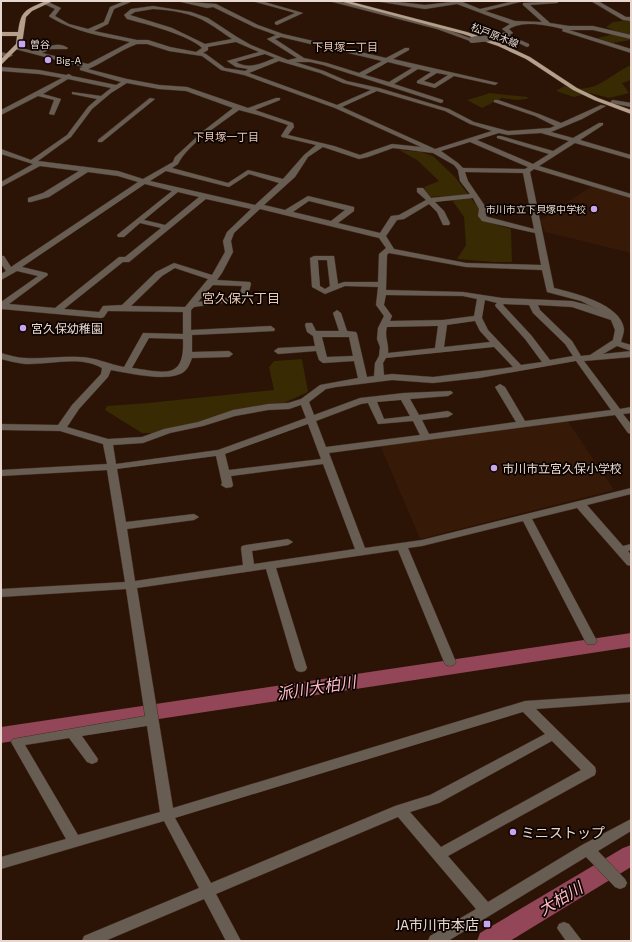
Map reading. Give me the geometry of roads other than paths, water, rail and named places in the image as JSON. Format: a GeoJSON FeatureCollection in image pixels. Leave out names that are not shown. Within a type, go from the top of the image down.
{"type":"FeatureCollection","features":[{"type":"Feature","properties":{"kind":"main road","name":"松戸原木線"},"geometry":{"type":"LineString","coordinates":[[342,1],[367,9],[465,33],[500,45],[528,58],[575,88],[596,99],[631,112]]}},
{"type":"Feature","properties":{"kind":"main road"},"geometry":{"type":"LineString","coordinates":[[1,63],[17,48],[21,39],[21,24],[23,17],[30,10],[48,2]]}},
{"type":"Feature","properties":{"kind":"main road"},"geometry":{"type":"LineString","coordinates":[[1,34],[21,34]]}},
{"type":"Feature","properties":{"kind":"street"},"geometry":{"type":"LineString","coordinates":[[89,31],[106,23],[112,8],[130,1]]}},
{"type":"Feature","properties":{"kind":"street"},"geometry":{"type":"LineString","coordinates":[[180,1],[207,6],[214,5],[220,1]]}},
{"type":"Feature","properties":{"kind":"street"},"geometry":{"type":"LineString","coordinates":[[255,1],[300,13],[277,23]]}},
{"type":"Feature","properties":{"kind":"street"},"geometry":{"type":"LineString","coordinates":[[332,1],[439,28],[472,40],[505,35],[510,33],[505,30],[515,23]]}},
{"type":"Feature","properties":{"kind":"street"},"geometry":{"type":"LineString","coordinates":[[378,1],[425,7],[456,1],[479,11],[515,23],[548,24],[560,27],[598,28],[631,38]]}},
{"type":"Feature","properties":{"kind":"street"},"geometry":{"type":"LineString","coordinates":[[479,11],[523,2],[557,1]]}},
{"type":"Feature","properties":{"kind":"street"},"geometry":{"type":"LineString","coordinates":[[594,1],[625,19],[631,19]]}},
{"type":"Feature","properties":{"kind":"street"},"geometry":{"type":"LineString","coordinates":[[48,2],[58,8],[52,16],[67,25],[137,42],[148,42],[169,49],[207,56],[223,69],[245,73],[337,107],[435,151],[456,164],[461,170],[464,181],[483,209],[482,216],[485,219],[539,232]]}},
{"type":"Feature","properties":{"kind":"street"},"geometry":{"type":"LineString","coordinates":[[464,4],[474,2]]}},
{"type":"Feature","properties":{"kind":"street"},"geometry":{"type":"LineString","coordinates":[[488,14],[523,2]]}},
{"type":"Feature","properties":{"kind":"street"},"geometry":{"type":"LineString","coordinates":[[523,2],[548,24]]}},
{"type":"Feature","properties":{"kind":"street"},"geometry":{"type":"LineString","coordinates":[[214,5],[256,26],[281,35],[495,84]]}},
{"type":"Feature","properties":{"kind":"street"},"geometry":{"type":"LineString","coordinates":[[204,46],[198,41],[183,36],[172,29],[129,18],[127,15],[131,11],[139,8],[163,8],[183,12],[208,20],[219,26],[227,35],[283,59],[322,72],[345,82],[377,89],[447,110],[472,123],[497,131],[513,134],[542,132],[561,126],[603,106]]}},
{"type":"Feature","properties":{"kind":"street"},"geometry":{"type":"LineString","coordinates":[[560,27],[570,33],[631,51]]}},
{"type":"Feature","properties":{"kind":"street"},"geometry":{"type":"LineString","coordinates":[[281,35],[270,39],[303,60]]}},
{"type":"Feature","properties":{"kind":"street"},"geometry":{"type":"LineString","coordinates":[[505,35],[527,45]]}},
{"type":"Feature","properties":{"kind":"street"},"geometry":{"type":"LineString","coordinates":[[204,46],[237,40]]}},
{"type":"Feature","properties":{"kind":"street"},"geometry":{"type":"LineString","coordinates":[[1,113],[59,83],[66,77],[99,62],[123,47],[137,42]]}},
{"type":"Feature","properties":{"kind":"street"},"geometry":{"type":"LineString","coordinates":[[198,54],[206,49],[204,46]]}},
{"type":"Feature","properties":{"kind":"street"},"geometry":{"type":"LineString","coordinates":[[36,53],[50,47],[65,48]]}},
{"type":"Feature","properties":{"kind":"street"},"geometry":{"type":"LineString","coordinates":[[17,48],[126,81],[159,87],[187,89],[238,108],[260,113],[290,124],[291,127],[284,136],[321,145],[359,157],[366,156],[392,146],[435,151],[497,131]]}},
{"type":"Feature","properties":{"kind":"street"},"geometry":{"type":"LineString","coordinates":[[360,74],[407,49]]}},
{"type":"Feature","properties":{"kind":"street"},"geometry":{"type":"LineString","coordinates":[[254,68],[238,66],[230,61],[243,59],[266,52]]}},
{"type":"Feature","properties":{"kind":"street"},"geometry":{"type":"LineString","coordinates":[[1,54],[10,55]]}},
{"type":"Feature","properties":{"kind":"street"},"geometry":{"type":"LineString","coordinates":[[245,73],[254,68],[283,59],[303,60],[325,64],[360,74],[442,101]]}},
{"type":"Feature","properties":{"kind":"street"},"geometry":{"type":"LineString","coordinates":[[390,84],[417,67]]}},
{"type":"Feature","properties":{"kind":"street"},"geometry":{"type":"LineString","coordinates":[[1,69],[40,72],[117,87]]}},
{"type":"Feature","properties":{"kind":"street"},"geometry":{"type":"LineString","coordinates":[[436,71],[419,82],[435,86],[454,74]]}},
{"type":"Feature","properties":{"kind":"street"},"geometry":{"type":"LineString","coordinates":[[1,185],[36,163],[69,136],[90,108],[126,81]]}},
{"type":"Feature","properties":{"kind":"street"},"geometry":{"type":"LineString","coordinates":[[337,107],[377,89]]}},
{"type":"Feature","properties":{"kind":"street"},"geometry":{"type":"LineString","coordinates":[[74,93],[102,98]]}},
{"type":"Feature","properties":{"kind":"street"},"geometry":{"type":"LineString","coordinates":[[36,94],[58,99],[52,114]]}},
{"type":"Feature","properties":{"kind":"street"},"geometry":{"type":"LineString","coordinates":[[100,141],[152,99]]}},
{"type":"Feature","properties":{"kind":"street"},"geometry":{"type":"LineString","coordinates":[[249,110],[278,100]]}},
{"type":"Feature","properties":{"kind":"street"},"geometry":{"type":"LineString","coordinates":[[496,101],[537,115],[561,126]]}},
{"type":"Feature","properties":{"kind":"street"},"geometry":{"type":"LineString","coordinates":[[613,102],[631,105]]}},
{"type":"Feature","properties":{"kind":"street"},"geometry":{"type":"LineString","coordinates":[[1,278],[46,249],[144,181],[176,163],[177,158],[204,133],[238,108]]}},
{"type":"Feature","properties":{"kind":"street"},"geometry":{"type":"LineString","coordinates":[[461,170],[529,169],[601,124]]}},
{"type":"Feature","properties":{"kind":"street"},"geometry":{"type":"LineString","coordinates":[[542,132],[631,157]]}},
{"type":"Feature","properties":{"kind":"street"},"geometry":{"type":"LineString","coordinates":[[489,134],[553,153]]}},
{"type":"Feature","properties":{"kind":"street"},"geometry":{"type":"LineString","coordinates":[[472,140],[529,169],[631,196]]}},
{"type":"Feature","properties":{"kind":"street"},"geometry":{"type":"LineString","coordinates":[[1,356],[25,361],[78,360],[102,363],[107,367],[167,373],[178,372],[182,369],[187,355],[188,335],[186,316],[189,307],[218,273],[229,252],[226,241],[231,232],[284,182],[306,156],[321,145]]}},
{"type":"Feature","properties":{"kind":"street"},"geometry":{"type":"LineString","coordinates":[[1,151],[36,163],[115,173],[205,196],[288,212],[334,223],[382,236],[390,249],[389,251]]}},
{"type":"Feature","properties":{"kind":"street"},"geometry":{"type":"LineString","coordinates":[[166,169],[229,185],[248,172],[284,182]]}},
{"type":"Feature","properties":{"kind":"street"},"geometry":{"type":"LineString","coordinates":[[529,169],[544,268],[550,290],[595,303],[616,314],[622,323],[620,336],[616,343],[593,358]]}},
{"type":"Feature","properties":{"kind":"street"},"geometry":{"type":"LineString","coordinates":[[31,200],[46,195],[86,170]]}},
{"type":"Feature","properties":{"kind":"street"},"geometry":{"type":"LineString","coordinates":[[122,234],[178,189]]}},
{"type":"Feature","properties":{"kind":"street"},"geometry":{"type":"LineString","coordinates":[[420,190],[440,211],[446,223]]}},
{"type":"Feature","properties":{"kind":"street"},"geometry":{"type":"LineString","coordinates":[[57,310],[122,259],[126,260],[205,196]]}},
{"type":"Feature","properties":{"kind":"street"},"geometry":{"type":"LineString","coordinates":[[382,236],[394,218],[401,217],[430,200],[475,196]]}},
{"type":"Feature","properties":{"kind":"street"},"geometry":{"type":"LineString","coordinates":[[288,212],[308,198],[351,209],[334,223]]}},
{"type":"Feature","properties":{"kind":"street"},"geometry":{"type":"LineString","coordinates":[[139,221],[166,227]]}},
{"type":"Feature","properties":{"kind":"street"},"geometry":{"type":"LineString","coordinates":[[379,378],[379,363],[383,356],[384,347],[381,339],[382,328],[388,316],[380,305],[383,289],[383,254],[389,251],[466,265],[544,268]]}},
{"type":"Feature","properties":{"kind":"street"},"geometry":{"type":"LineString","coordinates":[[1,258],[12,270],[44,275],[1,306]]}},
{"type":"Feature","properties":{"kind":"street"},"geometry":{"type":"LineString","coordinates":[[334,287],[331,258],[314,258],[316,287],[323,292],[334,287],[353,284],[403,294],[428,292],[463,294],[502,301],[572,304],[585,307],[622,323]]}},
{"type":"Feature","properties":{"kind":"street"},"geometry":{"type":"LineString","coordinates":[[1,306],[100,315],[106,308],[124,308],[189,307],[243,298],[246,284],[212,280],[174,265],[159,274],[124,308]]}},
{"type":"Feature","properties":{"kind":"street"},"geometry":{"type":"LineString","coordinates":[[481,298],[478,318],[484,331],[519,368]]}},
{"type":"Feature","properties":{"kind":"street"},"geometry":{"type":"LineString","coordinates":[[502,301],[499,305],[548,363]]}},
{"type":"Feature","properties":{"kind":"street"},"geometry":{"type":"LineString","coordinates":[[532,302],[536,311],[569,343],[578,358],[631,431]]}},
{"type":"Feature","properties":{"kind":"street"},"geometry":{"type":"LineString","coordinates":[[338,313],[344,334]]}},
{"type":"Feature","properties":{"kind":"street"},"geometry":{"type":"LineString","coordinates":[[384,324],[443,323],[478,318]]}},
{"type":"Feature","properties":{"kind":"street"},"geometry":{"type":"LineString","coordinates":[[439,350],[443,323]]}},
{"type":"Feature","properties":{"kind":"street"},"geometry":{"type":"LineString","coordinates":[[309,325],[311,332],[317,334],[353,334],[363,380]]}},
{"type":"Feature","properties":{"kind":"street"},"geometry":{"type":"LineString","coordinates":[[127,369],[146,335],[188,335],[271,329]]}},
{"type":"Feature","properties":{"kind":"street"},"geometry":{"type":"LineString","coordinates":[[317,334],[323,360],[358,358]]}},
{"type":"Feature","properties":{"kind":"street"},"geometry":{"type":"LineString","coordinates":[[616,343],[631,348]]}},
{"type":"Feature","properties":{"kind":"street"},"geometry":{"type":"LineString","coordinates":[[383,356],[496,344]]}},
{"type":"Feature","properties":{"kind":"street"},"geometry":{"type":"LineString","coordinates":[[278,351],[320,348]]}},
{"type":"Feature","properties":{"kind":"street"},"geometry":{"type":"LineString","coordinates":[[187,355],[229,354]]}},
{"type":"Feature","properties":{"kind":"street"},"geometry":{"type":"LineString","coordinates":[[1,427],[61,428],[108,442],[143,440],[167,431],[200,424],[233,413],[268,407],[289,406],[304,401],[323,387],[392,377],[433,380],[578,358],[631,354]]}},
{"type":"Feature","properties":{"kind":"street"},"geometry":{"type":"LineString","coordinates":[[61,428],[75,407],[105,375],[107,367]]}},
{"type":"Feature","properties":{"kind":"street"},"geometry":{"type":"LineString","coordinates":[[500,387],[522,424]]}},
{"type":"Feature","properties":{"kind":"street"},"geometry":{"type":"LineString","coordinates":[[1,472],[113,467],[220,453],[310,418],[360,401],[448,393]]}},
{"type":"Feature","properties":{"kind":"street"},"geometry":{"type":"LineString","coordinates":[[404,396],[426,437]]}},
{"type":"Feature","properties":{"kind":"street"},"geometry":{"type":"LineString","coordinates":[[371,400],[381,422],[448,414]]}},
{"type":"Feature","properties":{"kind":"street"},"geometry":{"type":"LineString","coordinates":[[304,401],[361,552]]}},
{"type":"Feature","properties":{"kind":"street"},"geometry":{"type":"LineString","coordinates":[[322,451],[631,410]]}},
{"type":"Feature","properties":{"kind":"street"},"geometry":{"type":"LineString","coordinates":[[108,442],[167,815],[206,891],[234,941]]}},
{"type":"Feature","properties":{"kind":"street"},"geometry":{"type":"LineString","coordinates":[[220,453],[228,485],[226,485]]}},
{"type":"Feature","properties":{"kind":"street"},"geometry":{"type":"LineString","coordinates":[[225,474],[326,461]]}},
{"type":"Feature","properties":{"kind":"street"},"geometry":{"type":"LineString","coordinates":[[1,593],[131,584],[422,543],[631,491]]}},
{"type":"Feature","properties":{"kind":"street"},"geometry":{"type":"LineString","coordinates":[[580,504],[631,562]]}},
{"type":"Feature","properties":{"kind":"street"},"geometry":{"type":"LineString","coordinates":[[122,526],[194,517]]}},
{"type":"Feature","properties":{"kind":"street"},"geometry":{"type":"LineString","coordinates":[[526,517],[591,641]]}},
{"type":"Feature","properties":{"kind":"street"},"geometry":{"type":"LineString","coordinates":[[249,568],[246,548],[288,542]]}},
{"type":"Feature","properties":{"kind":"street"},"geometry":{"type":"LineString","coordinates":[[402,546],[450,662]]}},
{"type":"Feature","properties":{"kind":"street"},"geometry":{"type":"LineString","coordinates":[[620,550],[631,547]]}},
{"type":"Feature","properties":{"kind":"street"},"geometry":{"type":"LineString","coordinates":[[270,565],[301,668]]}},
{"type":"Feature","properties":{"kind":"street"},"geometry":{"type":"LineString","coordinates":[[1,863],[167,815],[525,706],[631,698]]}},
{"type":"Feature","properties":{"kind":"street"},"geometry":{"type":"LineString","coordinates":[[439,855],[590,771],[525,706]]}},
{"type":"Feature","properties":{"kind":"street"},"geometry":{"type":"LineString","coordinates":[[74,841],[17,742],[72,733],[151,715]]}},
{"type":"Feature","properties":{"kind":"street"},"geometry":{"type":"LineString","coordinates":[[72,733],[92,759]]}},
{"type":"Feature","properties":{"kind":"street"},"geometry":{"type":"LineString","coordinates":[[89,941],[400,810],[434,798],[554,735]]}},
{"type":"Feature","properties":{"kind":"street"},"geometry":{"type":"LineString","coordinates":[[400,810],[486,910]]}},
{"type":"Feature","properties":{"kind":"street"},"geometry":{"type":"LineString","coordinates":[[435,941],[631,824]]}},
{"type":"Feature","properties":{"kind":"street"},"geometry":{"type":"LineString","coordinates":[[587,850],[620,883]]}},
{"type":"Feature","properties":{"kind":"street"},"geometry":{"type":"LineString","coordinates":[[564,928],[576,941]]}},
{"type":"Feature","properties":{"kind":"waterway","name":"派川大柏川"},"geometry":{"type":"LineString","coordinates":[[1,735],[631,640]]}},
{"type":"Feature","properties":{"kind":"waterway","name":"大柏川"},"geometry":{"type":"LineString","coordinates":[[489,941],[631,855]]}},
{"type":"Feature","properties":{"kind":"place","name":"曽谷"},"geometry":{"type":"Point","coordinates":[22,44]}},
{"type":"Feature","properties":{"kind":"place","name":"Big-A"},"geometry":{"type":"Point","coordinates":[48,60]}},
{"type":"Feature","properties":{"kind":"place","name":"市川市立下貝塚中学校"},"geometry":{"type":"Point","coordinates":[594,209]}},
{"type":"Feature","properties":{"kind":"place","name":"宮久保幼稚園"},"geometry":{"type":"Point","coordinates":[23,328]}},
{"type":"Feature","properties":{"kind":"place","name":"市川市立宮久保小学校"},"geometry":{"type":"Point","coordinates":[494,468]}},
{"type":"Feature","properties":{"kind":"place","name":"ミニストップ"},"geometry":{"type":"Point","coordinates":[513,832]}},
{"type":"Feature","properties":{"kind":"place","name":"JA市川市本店"},"geometry":{"type":"Point","coordinates":[487,924]}},
{"type":"Feature","properties":{"kind":"district","name":"下貝塚二丁目"},"geometry":{"type":"Point","coordinates":[345,46]}},
{"type":"Feature","properties":{"kind":"district","name":"下貝塚一丁目"},"geometry":{"type":"Point","coordinates":[226,136]}},
{"type":"Feature","properties":{"kind":"district","name":"宮久保六丁目"},"geometry":{"type":"Point","coordinates":[241,298]}}]}
